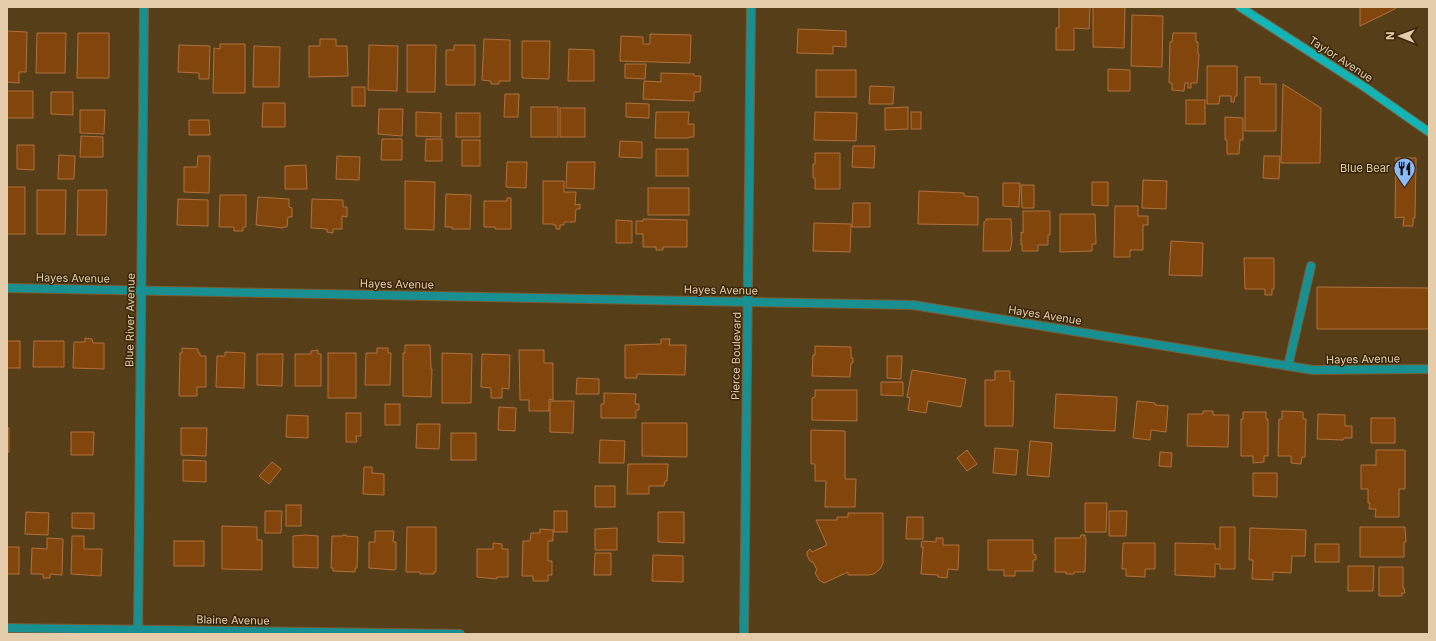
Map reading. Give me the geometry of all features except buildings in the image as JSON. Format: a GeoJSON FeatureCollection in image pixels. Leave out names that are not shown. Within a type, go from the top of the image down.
{"type":"FeatureCollection","features":[{"type":"Feature","properties":{"kind":"street","name":"Blue River Avenue"},"geometry":{"type":"LineString","coordinates":[[138,632],[144,7]]}},
{"type":"Feature","properties":{"kind":"street","name":"Pierce Boulevard"},"geometry":{"type":"LineString","coordinates":[[744,634],[751,7]]}},
{"type":"Feature","properties":{"kind":"street","name":"Taylor Avenue"},"geometry":{"type":"LineString","coordinates":[[1240,7],[1363,86],[1429,132]]}},
{"type":"Feature","properties":{"kind":"street"},"geometry":{"type":"LineString","coordinates":[[1288,366],[1311,266]]}},
{"type":"Feature","properties":{"kind":"street","name":"Hayes Avenue"},"geometry":{"type":"LineString","coordinates":[[7,288],[913,305],[1313,370],[1429,369]]}},
{"type":"Feature","properties":{"kind":"street","name":"Blaine Avenue"},"geometry":{"type":"LineString","coordinates":[[7,628],[138,632],[460,634]]}},
{"type":"Feature","properties":{"kind":"place","name":"Blue Bear"},"geometry":{"type":"Point","coordinates":[1405,188]}}]}
